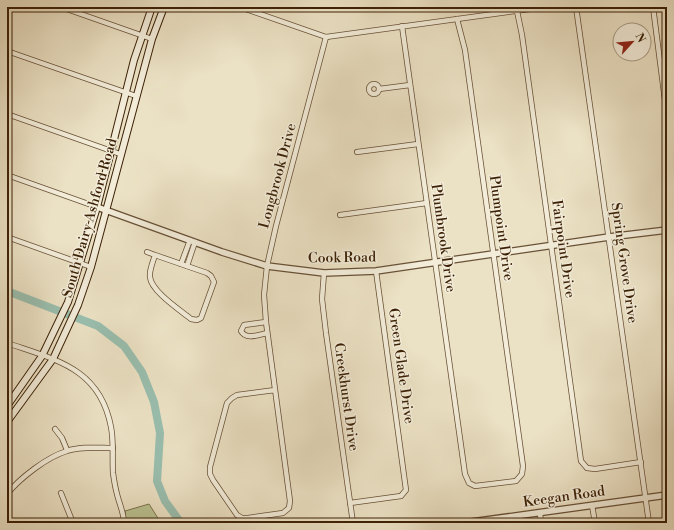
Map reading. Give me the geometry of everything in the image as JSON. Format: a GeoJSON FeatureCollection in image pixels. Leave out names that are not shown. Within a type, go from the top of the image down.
{"type":"FeatureCollection","features":[{"type":"Feature","properties":{"kind":"main road","name":"South Dairy Ashford Road"},"geometry":{"type":"LineString","coordinates":[[7,406],[42,356],[68,302],[97,207],[125,92],[152,7]]}},
{"type":"Feature","properties":{"kind":"main road","name":"South Dairy Ashford Road"},"geometry":{"type":"LineString","coordinates":[[7,422],[53,359],[78,306],[91,267],[152,39],[164,7]]}},
{"type":"Feature","properties":{"kind":"street"},"geometry":{"type":"LineString","coordinates":[[61,7],[152,39]]}},
{"type":"Feature","properties":{"kind":"street"},"geometry":{"type":"LineString","coordinates":[[240,7],[326,37],[544,7]]}},
{"type":"Feature","properties":{"kind":"street","name":"Spring Grove Drive"},"geometry":{"type":"LineString","coordinates":[[576,7],[649,523]]}},
{"type":"Feature","properties":{"kind":"street"},"geometry":{"type":"LineString","coordinates":[[653,7],[667,116]]}},
{"type":"Feature","properties":{"kind":"street","name":"Fairpoint Drive"},"geometry":{"type":"LineString","coordinates":[[517,11],[522,35],[582,461],[587,468],[595,469],[641,462]]}},
{"type":"Feature","properties":{"kind":"street","name":"Plumpoint Drive"},"geometry":{"type":"LineString","coordinates":[[457,19],[465,50],[523,466],[522,474],[516,481],[475,486],[469,483],[464,474],[462,453]]}},
{"type":"Feature","properties":{"kind":"street","name":"Plumbrook Drive"},"geometry":{"type":"LineString","coordinates":[[402,26],[462,453]]}},
{"type":"Feature","properties":{"kind":"street","name":"Longbrook Drive"},"geometry":{"type":"LineString","coordinates":[[275,390],[237,396],[232,398],[227,403],[210,467],[210,474],[237,515],[242,518],[282,513],[289,508],[289,492],[275,390],[267,334],[264,295],[267,266],[276,226],[326,37]]}},
{"type":"Feature","properties":{"kind":"street"},"geometry":{"type":"LineString","coordinates":[[7,51],[136,96]]}},
{"type":"Feature","properties":{"kind":"street"},"geometry":{"type":"LineString","coordinates":[[379,89],[410,85]]}},
{"type":"Feature","properties":{"kind":"street"},"geometry":{"type":"LineString","coordinates":[[7,114],[120,154]]}},
{"type":"Feature","properties":{"kind":"street"},"geometry":{"type":"LineString","coordinates":[[357,152],[418,144]]}},
{"type":"Feature","properties":{"kind":"street","name":"Cook Road"},"geometry":{"type":"LineString","coordinates":[[7,175],[106,211],[267,266],[324,273],[376,271],[493,253],[667,230]]}},
{"type":"Feature","properties":{"kind":"street"},"geometry":{"type":"LineString","coordinates":[[340,215],[427,203]]}},
{"type":"Feature","properties":{"kind":"street"},"geometry":{"type":"LineString","coordinates":[[7,237],[91,267]]}},
{"type":"Feature","properties":{"kind":"street"},"geometry":{"type":"LineString","coordinates":[[181,264],[192,241]]}},
{"type":"Feature","properties":{"kind":"street"},"geometry":{"type":"LineString","coordinates":[[187,266],[192,241]]}},
{"type":"Feature","properties":{"kind":"street"},"geometry":{"type":"LineString","coordinates":[[147,252],[187,266],[211,276],[214,282],[203,316],[197,320],[191,319],[153,286],[150,272],[155,255]]}},
{"type":"Feature","properties":{"kind":"street","name":"Green Glade Drive"},"geometry":{"type":"LineString","coordinates":[[350,503],[401,496],[406,490],[404,463],[376,271]]}},
{"type":"Feature","properties":{"kind":"street","name":"Creekhurst Drive"},"geometry":{"type":"LineString","coordinates":[[324,273],[322,298],[326,333],[353,523]]}},
{"type":"Feature","properties":{"kind":"street"},"geometry":{"type":"LineString","coordinates":[[266,322],[244,325],[241,331],[243,334],[248,336],[267,334]]}},
{"type":"Feature","properties":{"kind":"street"},"geometry":{"type":"LineString","coordinates":[[7,343],[68,365],[82,374],[97,391],[112,427],[115,484],[124,523]]}},
{"type":"Feature","properties":{"kind":"street"},"geometry":{"type":"LineString","coordinates":[[7,406],[16,410]]}},
{"type":"Feature","properties":{"kind":"street"},"geometry":{"type":"LineString","coordinates":[[55,429],[62,438],[67,450]]}},
{"type":"Feature","properties":{"kind":"street"},"geometry":{"type":"LineString","coordinates":[[7,494],[47,459],[67,450],[83,448],[113,448]]}},
{"type":"Feature","properties":{"kind":"street"},"geometry":{"type":"LineString","coordinates":[[61,493],[73,523]]}},
{"type":"Feature","properties":{"kind":"street","name":"Keegan Road"},"geometry":{"type":"LineString","coordinates":[[464,523],[667,495]]}},
{"type":"Feature","properties":{"kind":"street"},"geometry":{"type":"LineString","coordinates":[[592,505],[595,523]]}},
{"type":"Feature","properties":{"kind":"street"},"geometry":{"type":"LineString","coordinates":[[540,512],[541,523]]}},
{"type":"Feature","properties":{"kind":"green space"},"geometry":{"type":"Polygon","coordinates":[[[149,504],[161,523],[126,523],[125,511],[149,504]]]}},
{"type":"Feature","properties":{"kind":"waterway"},"geometry":{"type":"LineString","coordinates":[[7,291],[98,326],[124,346],[142,372],[154,402],[160,433],[157,481],[165,501],[181,523]]}}]}
